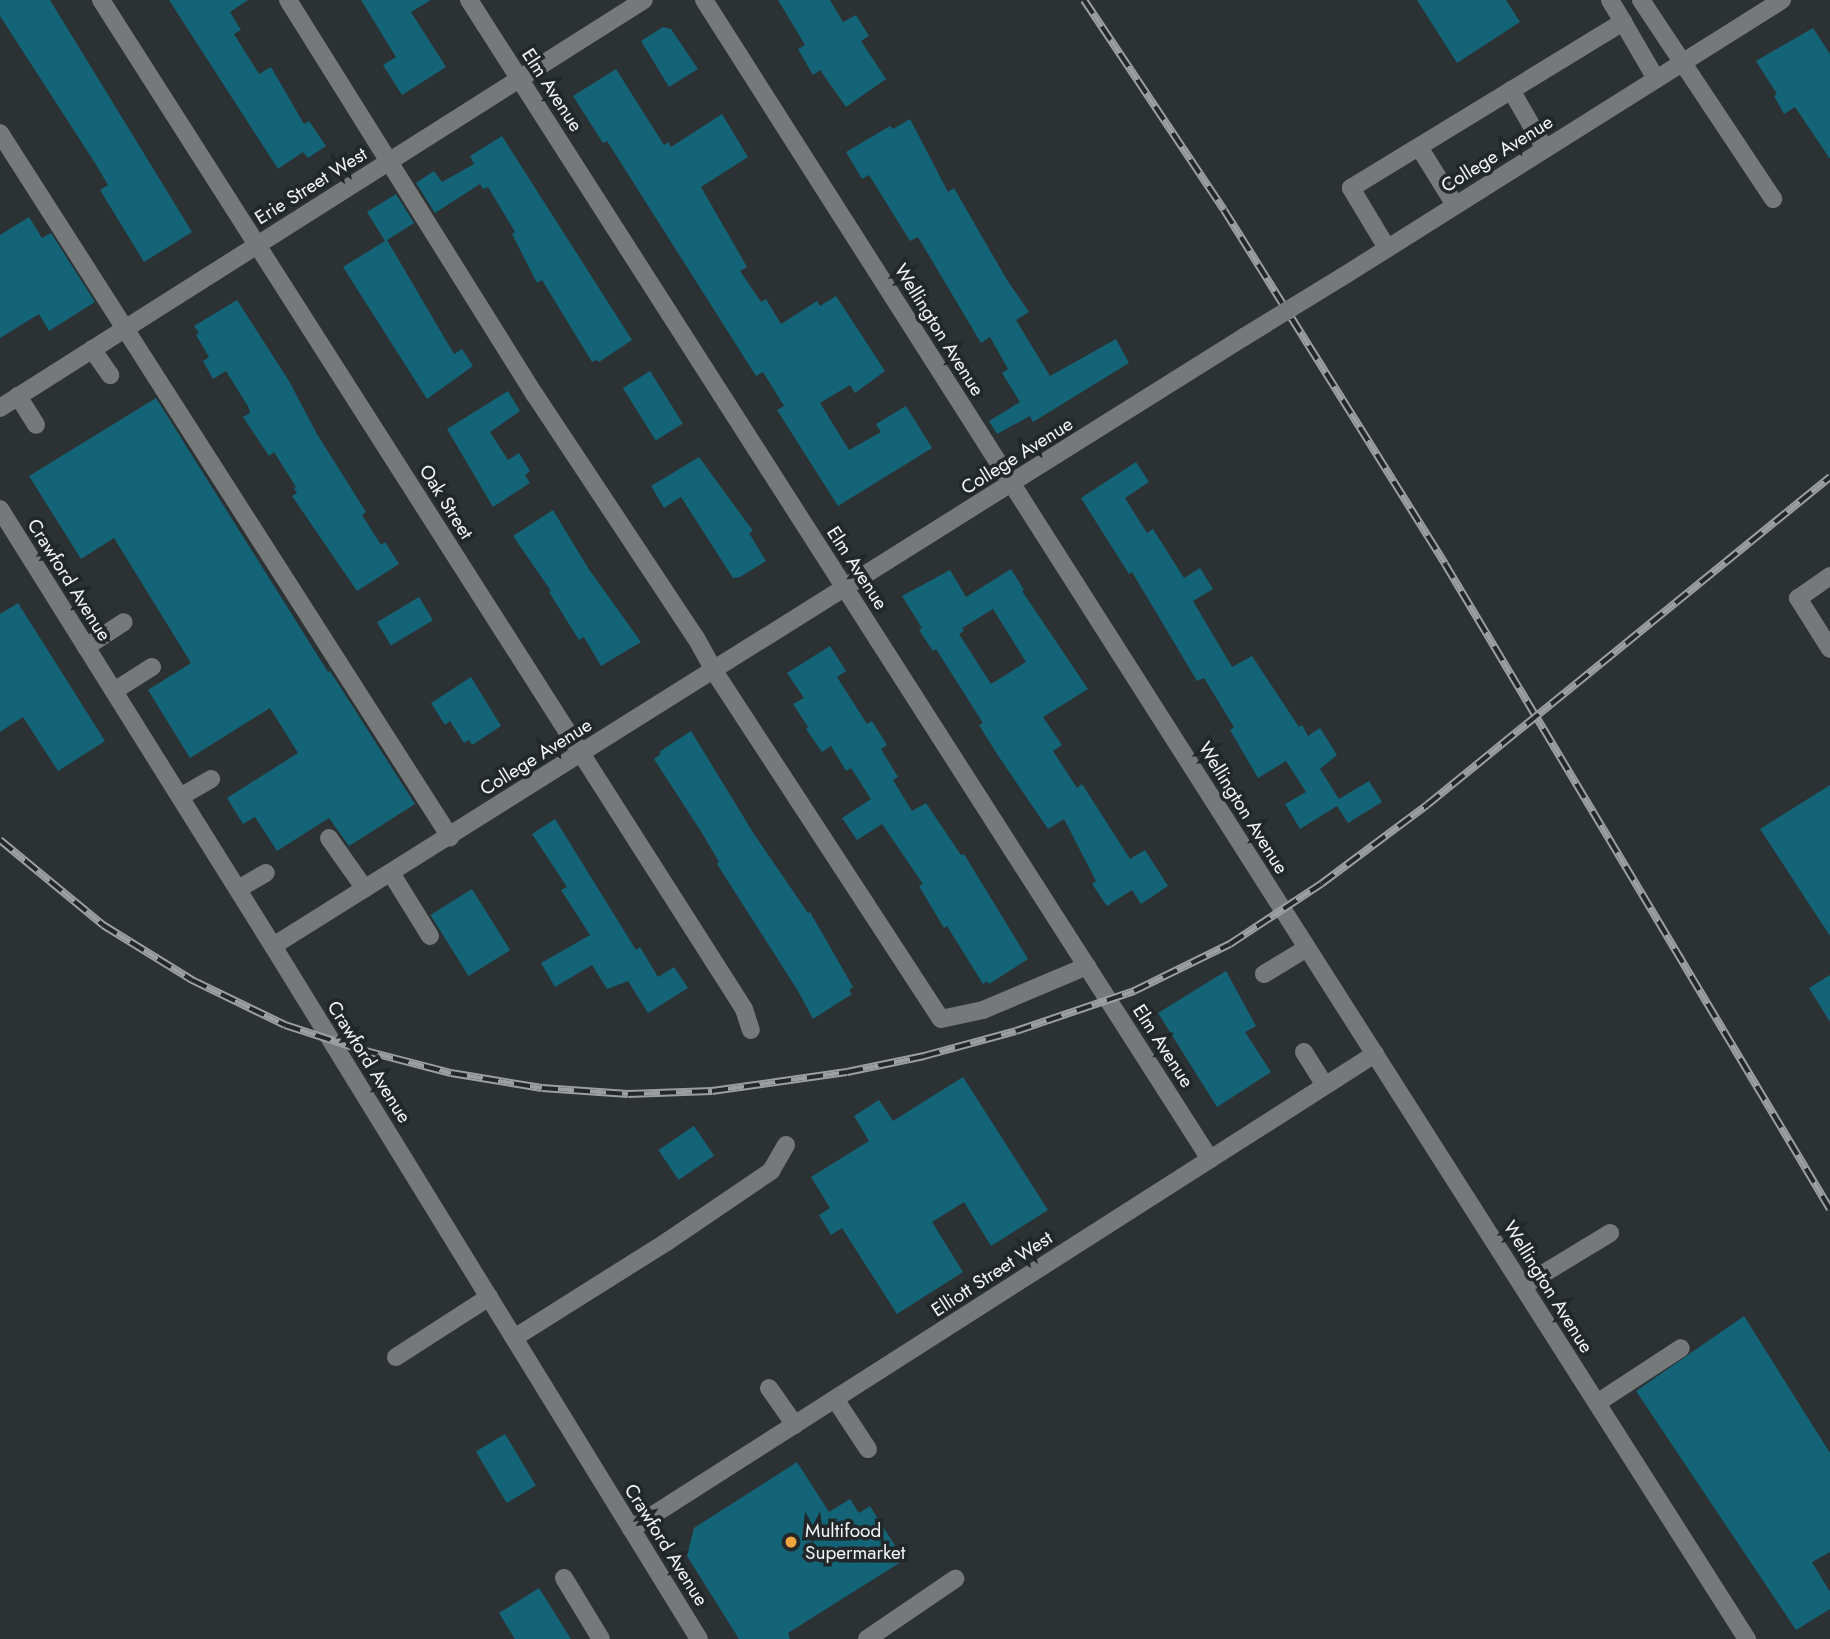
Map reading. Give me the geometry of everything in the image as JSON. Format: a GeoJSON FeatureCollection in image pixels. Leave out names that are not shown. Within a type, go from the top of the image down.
{"type":"FeatureCollection","features":[{"type":"Feature","properties":{"kind":"street","name":"Oak Street"},"geometry":{"type":"LineString","coordinates":[[101,0],[744,1009],[751,1030]]}},
{"type":"Feature","properties":{"kind":"street"},"geometry":{"type":"LineString","coordinates":[[288,0],[535,395],[696,638],[714,670],[941,1020],[983,1010],[1087,966]]}},
{"type":"Feature","properties":{"kind":"street","name":"Elm Avenue"},"geometry":{"type":"LineString","coordinates":[[469,0],[1210,1159]]}},
{"type":"Feature","properties":{"kind":"street","name":"Erie Street West"},"geometry":{"type":"LineString","coordinates":[[0,408],[644,0]]}},
{"type":"Feature","properties":{"kind":"street","name":"Wellington Avenue"},"geometry":{"type":"LineString","coordinates":[[704,0],[1747,1639]]}},
{"type":"Feature","properties":{"kind":"street"},"geometry":{"type":"LineString","coordinates":[[1610,0],[1656,79]]}},
{"type":"Feature","properties":{"kind":"street"},"geometry":{"type":"LineString","coordinates":[[1641,0],[1773,199]]}},
{"type":"Feature","properties":{"kind":"street","name":"College Avenue"},"geometry":{"type":"LineString","coordinates":[[273,946],[450,838],[1782,0]]}},
{"type":"Feature","properties":{"kind":"street"},"geometry":{"type":"LineString","coordinates":[[1387,248],[1351,188],[1623,22]]}},
{"type":"Feature","properties":{"kind":"street"},"geometry":{"type":"LineString","coordinates":[[1511,90],[1545,149]]}},
{"type":"Feature","properties":{"kind":"street"},"geometry":{"type":"LineString","coordinates":[[0,132],[450,838]]}},
{"type":"Feature","properties":{"kind":"street"},"geometry":{"type":"LineString","coordinates":[[1419,147],[1455,205]]}},
{"type":"Feature","properties":{"kind":"street"},"geometry":{"type":"LineString","coordinates":[[92,349],[110,375]]}},
{"type":"Feature","properties":{"kind":"street"},"geometry":{"type":"LineString","coordinates":[[18,396],[36,425]]}},
{"type":"Feature","properties":{"kind":"street","name":"Crawford Avenue"},"geometry":{"type":"LineString","coordinates":[[0,509],[238,888],[489,1297],[631,1530],[691,1636]]}},
{"type":"Feature","properties":{"kind":"street"},"geometry":{"type":"LineString","coordinates":[[1830,576],[1798,598],[1830,649]]}},
{"type":"Feature","properties":{"kind":"street"},"geometry":{"type":"LineString","coordinates":[[86,647],[124,622]]}},
{"type":"Feature","properties":{"kind":"street"},"geometry":{"type":"LineString","coordinates":[[114,691],[152,667]]}},
{"type":"Feature","properties":{"kind":"street"},"geometry":{"type":"LineString","coordinates":[[180,797],[212,779]]}},
{"type":"Feature","properties":{"kind":"street"},"geometry":{"type":"LineString","coordinates":[[328,838],[365,889]]}},
{"type":"Feature","properties":{"kind":"street"},"geometry":{"type":"LineString","coordinates":[[238,888],[266,873]]}},
{"type":"Feature","properties":{"kind":"street"},"geometry":{"type":"LineString","coordinates":[[391,873],[430,936]]}},
{"type":"Feature","properties":{"kind":"street"},"geometry":{"type":"LineString","coordinates":[[1264,974],[1307,948]]}},
{"type":"Feature","properties":{"kind":"street"},"geometry":{"type":"LineString","coordinates":[[1304,1052],[1325,1085]]}},
{"type":"Feature","properties":{"kind":"street","name":"Elliott Street West"},"geometry":{"type":"LineString","coordinates":[[631,1530],[1375,1054]]}},
{"type":"Feature","properties":{"kind":"street"},"geometry":{"type":"LineString","coordinates":[[514,1338],[668,1241],[771,1171],[786,1145]]}},
{"type":"Feature","properties":{"kind":"street"},"geometry":{"type":"LineString","coordinates":[[1523,1286],[1610,1233]]}},
{"type":"Feature","properties":{"kind":"street"},"geometry":{"type":"LineString","coordinates":[[396,1357],[489,1297]]}},
{"type":"Feature","properties":{"kind":"street"},"geometry":{"type":"LineString","coordinates":[[1597,1404],[1681,1348]]}},
{"type":"Feature","properties":{"kind":"street"},"geometry":{"type":"LineString","coordinates":[[769,1388],[795,1425]]}},
{"type":"Feature","properties":{"kind":"street"},"geometry":{"type":"LineString","coordinates":[[835,1399],[868,1449]]}},
{"type":"Feature","properties":{"kind":"street"},"geometry":{"type":"LineString","coordinates":[[564,1578],[601,1639]]}},
{"type":"Feature","properties":{"kind":"street"},"geometry":{"type":"LineString","coordinates":[[867,1639],[955,1579]]}},
{"type":"Feature","properties":{"kind":"building"},"geometry":{"type":"Polygon","coordinates":[[[0,0],[50,0],[192,232],[144,262],[100,190],[108,185],[0,16],[0,0]]]}},
{"type":"Feature","properties":{"kind":"building"},"geometry":{"type":"Polygon","coordinates":[[[169,0],[248,0],[230,12],[241,30],[234,34],[259,74],[271,67],[304,124],[309,121],[326,146],[308,158],[303,152],[278,169],[169,0]]]}},
{"type":"Feature","properties":{"kind":"building"},"geometry":{"type":"Polygon","coordinates":[[[361,0],[431,0],[411,12],[446,67],[402,95],[383,65],[396,57],[361,0]]]}},
{"type":"Feature","properties":{"kind":"building"},"geometry":{"type":"Polygon","coordinates":[[[778,0],[830,0],[843,22],[856,15],[869,36],[861,41],[886,79],[846,107],[820,70],[813,75],[798,49],[805,45],[778,0]]]}},
{"type":"Feature","properties":{"kind":"building"},"geometry":{"type":"Polygon","coordinates":[[[1417,0],[1506,0],[1520,22],[1457,63],[1417,0]]]}},
{"type":"Feature","properties":{"kind":"building"},"geometry":{"type":"Polygon","coordinates":[[[663,27],[671,29],[698,69],[669,87],[641,41],[663,27]]]}},
{"type":"Feature","properties":{"kind":"building"},"geometry":{"type":"Polygon","coordinates":[[[1813,28],[1830,54],[1830,159],[1795,107],[1784,114],[1774,96],[1777,94],[1756,61],[1813,28]]]}},
{"type":"Feature","properties":{"kind":"building"},"geometry":{"type":"Polygon","coordinates":[[[616,69],[664,145],[668,142],[671,147],[722,114],[748,157],[701,187],[747,267],[740,271],[761,302],[766,299],[781,324],[817,301],[820,306],[836,296],[885,371],[855,393],[850,385],[820,403],[849,450],[881,432],[876,424],[906,406],[932,448],[838,506],[777,410],[784,406],[763,372],[756,376],[607,141],[603,143],[573,96],[616,69]]]}},
{"type":"Feature","properties":{"kind":"building"},"geometry":{"type":"Polygon","coordinates":[[[910,119],[948,192],[954,188],[1007,280],[1029,312],[1016,320],[1050,376],[1116,339],[1129,363],[1033,422],[1030,416],[997,434],[989,421],[1020,402],[1002,373],[1008,369],[990,337],[981,343],[918,237],[910,241],[869,175],[862,179],[846,152],[890,126],[893,129],[910,119]]]}},
{"type":"Feature","properties":{"kind":"building"},"geometry":{"type":"Polygon","coordinates":[[[502,136],[632,340],[599,362],[592,362],[542,280],[537,283],[512,234],[515,232],[488,187],[483,189],[480,184],[435,213],[416,183],[434,171],[442,182],[474,164],[470,156],[502,136]]]}},
{"type":"Feature","properties":{"kind":"building"},"geometry":{"type":"Polygon","coordinates":[[[396,194],[414,223],[387,240],[454,354],[462,349],[473,366],[427,399],[343,267],[385,241],[367,212],[396,194]]]}},
{"type":"Feature","properties":{"kind":"building"},"geometry":{"type":"Polygon","coordinates":[[[29,217],[42,238],[51,233],[95,302],[49,331],[39,314],[0,338],[0,235],[29,217]]]}},
{"type":"Feature","properties":{"kind":"building"},"geometry":{"type":"Polygon","coordinates":[[[237,300],[289,381],[317,434],[366,512],[362,515],[381,545],[385,542],[399,564],[357,591],[292,496],[297,493],[294,488],[296,487],[274,452],[269,456],[243,417],[250,413],[249,408],[226,371],[213,379],[203,361],[209,357],[196,335],[199,333],[194,326],[237,300]]]}},
{"type":"Feature","properties":{"kind":"building"},"geometry":{"type":"Polygon","coordinates":[[[650,371],[683,424],[656,441],[623,388],[650,371]]]}},
{"type":"Feature","properties":{"kind":"building"},"geometry":{"type":"Polygon","coordinates":[[[508,391],[520,411],[490,432],[508,460],[519,453],[530,471],[525,475],[530,483],[493,507],[447,429],[508,391]]]}},
{"type":"Feature","properties":{"kind":"building"},"geometry":{"type":"Polygon","coordinates":[[[156,398],[328,672],[330,671],[415,804],[349,846],[329,818],[277,851],[255,817],[243,824],[227,798],[298,753],[270,708],[190,758],[148,690],[191,663],[114,538],[81,559],[29,476],[156,398]]]}},
{"type":"Feature","properties":{"kind":"building"},"geometry":{"type":"Polygon","coordinates":[[[699,457],[753,531],[749,533],[766,561],[740,577],[733,578],[681,497],[664,508],[651,486],[699,457]]]}},
{"type":"Feature","properties":{"kind":"building"},"geometry":{"type":"Polygon","coordinates":[[[1136,462],[1149,482],[1125,498],[1147,533],[1153,529],[1184,578],[1200,568],[1213,589],[1193,601],[1232,667],[1252,656],[1299,727],[1302,725],[1308,736],[1320,728],[1337,755],[1320,769],[1339,799],[1369,781],[1382,802],[1348,823],[1337,806],[1300,829],[1285,804],[1306,792],[1286,761],[1258,778],[1230,730],[1234,727],[1204,678],[1197,681],[1132,572],[1129,574],[1081,498],[1136,462]]]}},
{"type":"Feature","properties":{"kind":"building"},"geometry":{"type":"Polygon","coordinates":[[[553,510],[588,568],[641,642],[601,666],[584,637],[579,640],[549,592],[551,591],[513,536],[553,510]]]}},
{"type":"Feature","properties":{"kind":"building"},"geometry":{"type":"Polygon","coordinates":[[[1011,569],[1024,590],[1022,591],[1088,689],[1043,717],[1062,745],[1053,751],[1077,788],[1082,784],[1130,859],[1145,850],[1168,886],[1141,904],[1132,890],[1107,906],[1092,884],[1096,881],[1064,819],[1048,829],[997,754],[979,725],[983,723],[936,649],[933,651],[919,630],[922,628],[902,596],[950,570],[966,597],[1011,569]],[[993,609],[962,628],[964,631],[959,634],[991,684],[1026,662],[993,609]]]}},
{"type":"Feature","properties":{"kind":"building"},"geometry":{"type":"Polygon","coordinates":[[[419,597],[433,620],[391,645],[377,622],[419,597]]]}},
{"type":"Feature","properties":{"kind":"building"},"geometry":{"type":"Polygon","coordinates":[[[18,603],[105,741],[58,771],[23,717],[0,732],[0,614],[18,603]]]}},
{"type":"Feature","properties":{"kind":"building"},"geometry":{"type":"Polygon","coordinates":[[[830,646],[846,671],[837,677],[867,724],[872,721],[887,745],[881,749],[898,777],[893,780],[912,811],[926,803],[961,855],[964,854],[1028,959],[989,984],[987,981],[983,984],[947,926],[944,928],[919,886],[923,884],[882,824],[857,840],[842,818],[871,799],[851,768],[846,771],[831,746],[822,752],[806,729],[808,727],[793,704],[804,698],[787,673],[830,646]]]}},
{"type":"Feature","properties":{"kind":"building"},"geometry":{"type":"Polygon","coordinates":[[[471,677],[501,726],[472,745],[469,740],[464,743],[450,721],[445,725],[431,703],[471,677]]]}},
{"type":"Feature","properties":{"kind":"building"},"geometry":{"type":"Polygon","coordinates":[[[691,731],[754,834],[808,913],[810,912],[853,987],[849,990],[852,994],[813,1019],[717,864],[719,862],[702,833],[654,759],[661,754],[659,752],[691,731]]]}},
{"type":"Feature","properties":{"kind":"building"},"geometry":{"type":"Polygon","coordinates":[[[1830,785],[1830,936],[1760,829],[1830,785]]]}},
{"type":"Feature","properties":{"kind":"building"},"geometry":{"type":"Polygon","coordinates":[[[555,819],[636,950],[640,947],[658,977],[674,967],[688,988],[648,1013],[628,981],[607,989],[592,965],[555,987],[541,963],[590,935],[561,890],[567,887],[532,834],[555,819]]]}},
{"type":"Feature","properties":{"kind":"building"},"geometry":{"type":"Polygon","coordinates":[[[472,889],[510,950],[469,976],[430,915],[472,889]]]}},
{"type":"Feature","properties":{"kind":"building"},"geometry":{"type":"Polygon","coordinates":[[[1226,971],[1256,1026],[1245,1032],[1271,1072],[1217,1107],[1158,1013],[1226,971]]]}},
{"type":"Feature","properties":{"kind":"building"},"geometry":{"type":"Polygon","coordinates":[[[1830,975],[1830,1022],[1809,988],[1830,975]]]}},
{"type":"Feature","properties":{"kind":"building"},"geometry":{"type":"Polygon","coordinates":[[[963,1077],[1048,1210],[991,1246],[964,1202],[932,1222],[963,1272],[897,1314],[842,1228],[831,1235],[819,1215],[830,1208],[811,1177],[869,1141],[854,1116],[879,1100],[893,1121],[963,1077]]]}},
{"type":"Feature","properties":{"kind":"building"},"geometry":{"type":"Polygon","coordinates":[[[694,1126],[714,1156],[678,1180],[658,1150],[694,1126]]]}},
{"type":"Feature","properties":{"kind":"building"},"geometry":{"type":"Polygon","coordinates":[[[1744,1316],[1830,1453],[1830,1552],[1812,1562],[1830,1592],[1830,1609],[1796,1630],[1636,1391],[1744,1316]]]}},
{"type":"Feature","properties":{"kind":"building"},"geometry":{"type":"Polygon","coordinates":[[[505,1434],[536,1485],[507,1503],[476,1452],[505,1434]]]}},
{"type":"Feature","properties":{"kind":"building","name":"Multifood Supermarket"},"geometry":{"type":"Polygon","coordinates":[[[797,1462],[829,1512],[850,1499],[859,1513],[870,1506],[904,1560],[788,1633],[790,1639],[739,1639],[687,1556],[694,1528],[797,1462]]]}},
{"type":"Feature","properties":{"kind":"building"},"geometry":{"type":"Polygon","coordinates":[[[539,1588],[571,1639],[515,1639],[499,1613],[539,1588]]]}},
{"type":"Feature","properties":{"kind":"railway"},"geometry":{"type":"LineString","coordinates":[[1084,0],[1224,210],[1445,564],[1830,1209]]}},
{"type":"Feature","properties":{"kind":"railway"},"geometry":{"type":"LineString","coordinates":[[0,840],[103,925],[192,980],[285,1025],[362,1050],[451,1073],[542,1088],[628,1094],[712,1091],[847,1072],[924,1056],[1016,1031],[1134,991],[1230,944],[1321,884],[1427,805],[1830,477]]}},
{"type":"Feature","properties":{"kind":"place","name":"Multifood Supermarket"},"geometry":{"type":"Point","coordinates":[791,1542]}}]}
